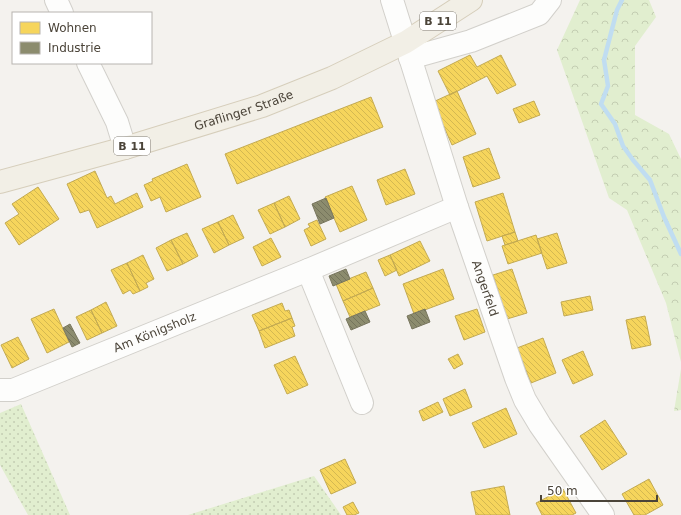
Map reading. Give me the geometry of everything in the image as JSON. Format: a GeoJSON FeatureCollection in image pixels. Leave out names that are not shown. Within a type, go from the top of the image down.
{"type":"FeatureCollection","features":[{"type":"Feature","properties":{"kind":"main road","name":"Graflinger Straße"},"geometry":{"type":"LineString","coordinates":[[0,182],[125,148],[262,106],[408,50],[471,0]]}},
{"type":"Feature","properties":{"kind":"street"},"geometry":{"type":"LineString","coordinates":[[56,0],[62,12]]}},
{"type":"Feature","properties":{"kind":"street","name":"Angerfeld"},"geometry":{"type":"LineString","coordinates":[[392,0],[457,207],[516,378],[525,400],[595,512]]}},
{"type":"Feature","properties":{"kind":"street"},"geometry":{"type":"LineString","coordinates":[[408,50],[471,41],[539,14],[550,0]]}},
{"type":"Feature","properties":{"kind":"street"},"geometry":{"type":"LineString","coordinates":[[89,64],[118,122],[125,148]]}},
{"type":"Feature","properties":{"kind":"street","name":"Am Königsholz"},"geometry":{"type":"LineString","coordinates":[[0,390],[14,390],[308,270],[457,207]]}},
{"type":"Feature","properties":{"kind":"street"},"geometry":{"type":"LineString","coordinates":[[308,270],[362,403]]}},
{"type":"Feature","properties":{"kind":"green space"},"geometry":{"type":"Polygon","coordinates":[[[580,0],[649,0],[656,17],[635,46],[635,115],[669,134],[681,159],[681,362],[666,303],[627,210],[609,198],[557,50],[580,0]]]}},
{"type":"Feature","properties":{"kind":"green space"},"geometry":{"type":"Polygon","coordinates":[[[681,369],[681,410],[674,411],[681,369]]]}},
{"type":"Feature","properties":{"kind":"green space"},"geometry":{"type":"Polygon","coordinates":[[[21,404],[70,515],[28,515],[0,465],[0,413],[21,404]]]}},
{"type":"Feature","properties":{"kind":"green space"},"geometry":{"type":"Polygon","coordinates":[[[314,476],[341,515],[188,515],[314,476]]]}},
{"type":"Feature","properties":{"kind":"building: Wohnen"},"geometry":{"type":"Polygon","coordinates":[[[470,55],[477,67],[501,55],[516,85],[497,94],[487,76],[450,95],[438,71],[470,55]]]}},
{"type":"Feature","properties":{"kind":"building: Wohnen"},"geometry":{"type":"Polygon","coordinates":[[[457,91],[476,134],[452,145],[433,102],[457,91]]]}},
{"type":"Feature","properties":{"kind":"building: Wohnen"},"geometry":{"type":"Polygon","coordinates":[[[371,97],[383,127],[237,184],[225,154],[371,97]]]}},
{"type":"Feature","properties":{"kind":"building: Wohnen"},"geometry":{"type":"Polygon","coordinates":[[[534,101],[540,115],[519,123],[513,109],[534,101]]]}},
{"type":"Feature","properties":{"kind":"building: Wohnen"},"geometry":{"type":"Polygon","coordinates":[[[489,148],[500,178],[473,187],[463,157],[489,148]]]}},
{"type":"Feature","properties":{"kind":"building: Wohnen"},"geometry":{"type":"Polygon","coordinates":[[[187,164],[201,197],[166,212],[160,197],[151,201],[144,185],[153,181],[152,179],[187,164]]]}},
{"type":"Feature","properties":{"kind":"building: Wohnen"},"geometry":{"type":"Polygon","coordinates":[[[405,169],[415,194],[386,205],[377,180],[405,169]]]}},
{"type":"Feature","properties":{"kind":"building: Wohnen"},"geometry":{"type":"Polygon","coordinates":[[[95,171],[107,198],[111,196],[115,204],[137,193],[143,207],[97,228],[89,210],[80,213],[67,184],[95,171]]]}},
{"type":"Feature","properties":{"kind":"building: Wohnen"},"geometry":{"type":"Polygon","coordinates":[[[352,186],[367,220],[340,232],[325,197],[352,186]]]}},
{"type":"Feature","properties":{"kind":"building: Wohnen"},"geometry":{"type":"Polygon","coordinates":[[[38,187],[59,219],[19,245],[5,223],[19,214],[12,204],[38,187]]]}},
{"type":"Feature","properties":{"kind":"building: Wohnen"},"geometry":{"type":"Polygon","coordinates":[[[503,193],[515,232],[487,241],[475,202],[503,193]]]}},
{"type":"Feature","properties":{"kind":"building: Wohnen"},"geometry":{"type":"Polygon","coordinates":[[[289,196],[300,219],[285,227],[274,203],[289,196]]]}},
{"type":"Feature","properties":{"kind":"building: Wohnen"},"geometry":{"type":"Polygon","coordinates":[[[274,203],[285,227],[270,234],[258,210],[274,203]]]}},
{"type":"Feature","properties":{"kind":"building: Wohnen"},"geometry":{"type":"Polygon","coordinates":[[[233,215],[244,238],[229,245],[218,222],[233,215]]]}},
{"type":"Feature","properties":{"kind":"building: Wohnen"},"geometry":{"type":"Polygon","coordinates":[[[317,220],[326,239],[311,246],[304,230],[310,227],[308,224],[317,220]]]}},
{"type":"Feature","properties":{"kind":"building: Wohnen"},"geometry":{"type":"Polygon","coordinates":[[[218,222],[229,245],[214,253],[202,229],[218,222]]]}},
{"type":"Feature","properties":{"kind":"building: Wohnen"},"geometry":{"type":"Polygon","coordinates":[[[515,232],[518,241],[505,245],[502,236],[515,232]]]}},
{"type":"Feature","properties":{"kind":"building: Wohnen"},"geometry":{"type":"Polygon","coordinates":[[[187,233],[198,256],[183,264],[171,240],[187,233]]]}},
{"type":"Feature","properties":{"kind":"building: Wohnen"},"geometry":{"type":"Polygon","coordinates":[[[557,233],[567,263],[547,269],[537,239],[557,233]]]}},
{"type":"Feature","properties":{"kind":"building: Wohnen"},"geometry":{"type":"Polygon","coordinates":[[[536,235],[542,253],[508,264],[502,246],[536,235]]]}},
{"type":"Feature","properties":{"kind":"building: Wohnen"},"geometry":{"type":"Polygon","coordinates":[[[271,238],[281,257],[262,266],[253,247],[271,238]]]}},
{"type":"Feature","properties":{"kind":"building: Wohnen"},"geometry":{"type":"Polygon","coordinates":[[[171,240],[183,264],[167,271],[156,248],[171,240]]]}},
{"type":"Feature","properties":{"kind":"building: Wohnen"},"geometry":{"type":"Polygon","coordinates":[[[420,241],[430,261],[399,276],[390,255],[420,241]]]}},
{"type":"Feature","properties":{"kind":"building: Wohnen"},"geometry":{"type":"Polygon","coordinates":[[[143,255],[154,279],[146,283],[148,287],[140,291],[127,263],[143,255]]]}},
{"type":"Feature","properties":{"kind":"building: Wohnen"},"geometry":{"type":"Polygon","coordinates":[[[390,255],[397,270],[385,276],[378,260],[390,255]]]}},
{"type":"Feature","properties":{"kind":"building: Wohnen"},"geometry":{"type":"Polygon","coordinates":[[[127,263],[140,291],[133,294],[130,290],[123,294],[111,270],[127,263]]]}},
{"type":"Feature","properties":{"kind":"building: Wohnen"},"geometry":{"type":"Polygon","coordinates":[[[443,269],[454,299],[414,314],[403,284],[443,269]]]}},
{"type":"Feature","properties":{"kind":"building: Wohnen"},"geometry":{"type":"Polygon","coordinates":[[[512,269],[527,313],[507,319],[493,275],[512,269]]]}},
{"type":"Feature","properties":{"kind":"building: Wohnen"},"geometry":{"type":"Polygon","coordinates":[[[366,272],[373,288],[343,301],[336,284],[366,272]]]}},
{"type":"Feature","properties":{"kind":"building: Wohnen"},"geometry":{"type":"Polygon","coordinates":[[[373,288],[380,305],[350,317],[343,301],[373,288]]]}},
{"type":"Feature","properties":{"kind":"building: Wohnen"},"geometry":{"type":"Polygon","coordinates":[[[590,296],[593,310],[564,316],[561,302],[590,296]]]}},
{"type":"Feature","properties":{"kind":"building: Wohnen"},"geometry":{"type":"Polygon","coordinates":[[[106,302],[117,326],[102,333],[91,310],[106,302]]]}},
{"type":"Feature","properties":{"kind":"building: Wohnen"},"geometry":{"type":"Polygon","coordinates":[[[282,303],[285,311],[289,310],[292,318],[259,331],[252,315],[282,303]]]}},
{"type":"Feature","properties":{"kind":"building: Wohnen"},"geometry":{"type":"Polygon","coordinates":[[[54,309],[69,342],[47,353],[31,319],[54,309]]]}},
{"type":"Feature","properties":{"kind":"building: Wohnen"},"geometry":{"type":"Polygon","coordinates":[[[477,309],[485,332],[464,340],[455,316],[477,309]]]}},
{"type":"Feature","properties":{"kind":"building: Wohnen"},"geometry":{"type":"Polygon","coordinates":[[[91,310],[102,333],[87,340],[76,317],[91,310]]]}},
{"type":"Feature","properties":{"kind":"building: Wohnen"},"geometry":{"type":"Polygon","coordinates":[[[645,316],[651,345],[632,349],[626,320],[645,316]]]}},
{"type":"Feature","properties":{"kind":"building: Wohnen"},"geometry":{"type":"Polygon","coordinates":[[[292,318],[295,326],[292,327],[295,336],[265,348],[259,331],[292,318]]]}},
{"type":"Feature","properties":{"kind":"building: Wohnen"},"geometry":{"type":"Polygon","coordinates":[[[18,337],[29,359],[12,368],[1,345],[18,337]]]}},
{"type":"Feature","properties":{"kind":"building: Wohnen"},"geometry":{"type":"Polygon","coordinates":[[[543,338],[556,373],[531,383],[517,348],[543,338]]]}},
{"type":"Feature","properties":{"kind":"building: Wohnen"},"geometry":{"type":"Polygon","coordinates":[[[583,351],[593,375],[573,384],[562,360],[583,351]]]}},
{"type":"Feature","properties":{"kind":"building: Wohnen"},"geometry":{"type":"Polygon","coordinates":[[[458,354],[463,364],[454,369],[448,359],[458,354]]]}},
{"type":"Feature","properties":{"kind":"building: Wohnen"},"geometry":{"type":"Polygon","coordinates":[[[295,356],[308,385],[287,394],[274,365],[295,356]]]}},
{"type":"Feature","properties":{"kind":"building: Wohnen"},"geometry":{"type":"Polygon","coordinates":[[[465,389],[472,407],[450,416],[443,399],[465,389]]]}},
{"type":"Feature","properties":{"kind":"building: Wohnen"},"geometry":{"type":"Polygon","coordinates":[[[438,402],[443,412],[423,421],[419,411],[438,402]]]}},
{"type":"Feature","properties":{"kind":"building: Wohnen"},"geometry":{"type":"Polygon","coordinates":[[[506,408],[517,434],[484,448],[472,423],[506,408]]]}},
{"type":"Feature","properties":{"kind":"building: Wohnen"},"geometry":{"type":"Polygon","coordinates":[[[605,420],[627,454],[602,470],[580,436],[605,420]]]}},
{"type":"Feature","properties":{"kind":"building: Wohnen"},"geometry":{"type":"Polygon","coordinates":[[[345,459],[356,483],[331,494],[320,470],[345,459]]]}},
{"type":"Feature","properties":{"kind":"building: Wohnen"},"geometry":{"type":"Polygon","coordinates":[[[649,479],[663,505],[645,515],[634,515],[622,494],[649,479]]]}},
{"type":"Feature","properties":{"kind":"building: Wohnen"},"geometry":{"type":"Polygon","coordinates":[[[504,486],[510,515],[476,515],[471,492],[504,486]]]}},
{"type":"Feature","properties":{"kind":"building: Wohnen"},"geometry":{"type":"Polygon","coordinates":[[[563,489],[576,513],[572,515],[542,515],[536,503],[563,489]]]}},
{"type":"Feature","properties":{"kind":"building: Wohnen"},"geometry":{"type":"Polygon","coordinates":[[[353,502],[359,513],[347,515],[343,507],[353,502]]]}},
{"type":"Feature","properties":{"kind":"building: Industrie"},"geometry":{"type":"Polygon","coordinates":[[[326,198],[334,218],[320,224],[312,204],[326,198]]]}},
{"type":"Feature","properties":{"kind":"building: Industrie"},"geometry":{"type":"Polygon","coordinates":[[[346,269],[350,279],[333,286],[329,276],[346,269]]]}},
{"type":"Feature","properties":{"kind":"building: Industrie"},"geometry":{"type":"Polygon","coordinates":[[[425,309],[430,322],[412,329],[407,316],[425,309]]]}},
{"type":"Feature","properties":{"kind":"building: Industrie"},"geometry":{"type":"Polygon","coordinates":[[[365,311],[370,322],[351,330],[346,319],[365,311]]]}},
{"type":"Feature","properties":{"kind":"building: Industrie"},"geometry":{"type":"Polygon","coordinates":[[[70,324],[80,343],[72,347],[63,328],[70,324]]]}},
{"type":"Feature","properties":{"kind":"waterway"},"geometry":{"type":"LineString","coordinates":[[622,0],[617,10],[604,60],[608,86],[601,104],[615,124],[623,146],[650,180],[664,217],[681,254]]}}]}
